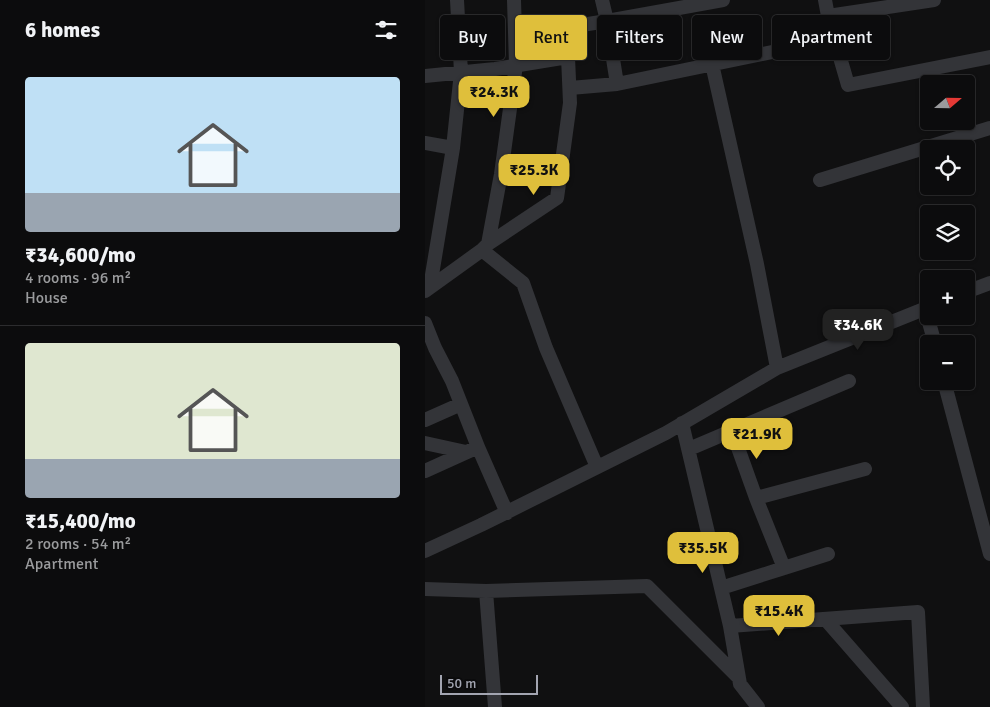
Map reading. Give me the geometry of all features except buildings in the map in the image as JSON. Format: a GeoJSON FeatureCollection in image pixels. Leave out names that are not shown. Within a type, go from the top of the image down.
{"type":"FeatureCollection","features":[{"type":"Feature","properties":{"kind":"street"},"geometry":{"type":"LineString","coordinates":[[427,289],[453,148],[461,72],[457,0]]}},
{"type":"Feature","properties":{"kind":"street"},"geometry":{"type":"LineString","coordinates":[[485,247],[501,174],[516,66],[514,0]]}},
{"type":"Feature","properties":{"kind":"street"},"geometry":{"type":"LineString","coordinates":[[602,0],[606,15]]}},
{"type":"Feature","properties":{"kind":"street"},"geometry":{"type":"LineString","coordinates":[[640,15],[723,0]]}},
{"type":"Feature","properties":{"kind":"street"},"geometry":{"type":"LineString","coordinates":[[825,0],[828,15]]}},
{"type":"Feature","properties":{"kind":"street"},"geometry":{"type":"LineString","coordinates":[[833,15],[884,4],[934,0]]}},
{"type":"Feature","properties":{"kind":"street"},"geometry":{"type":"LineString","coordinates":[[570,88],[617,84],[772,52]]}},
{"type":"Feature","properties":{"kind":"street"},"geometry":{"type":"LineString","coordinates":[[841,60],[848,85],[990,58]]}},
{"type":"Feature","properties":{"kind":"street"},"geometry":{"type":"LineString","coordinates":[[425,76],[495,69],[551,60]]}},
{"type":"Feature","properties":{"kind":"street"},"geometry":{"type":"LineString","coordinates":[[427,289],[557,198],[570,103],[569,60]]}},
{"type":"Feature","properties":{"kind":"street"},"geometry":{"type":"LineString","coordinates":[[613,60],[617,84]]}},
{"type":"Feature","properties":{"kind":"street"},"geometry":{"type":"LineString","coordinates":[[713,64],[757,264],[777,368]]}},
{"type":"Feature","properties":{"kind":"street"},"geometry":{"type":"LineString","coordinates":[[820,180],[990,128]]}},
{"type":"Feature","properties":{"kind":"street"},"geometry":{"type":"LineString","coordinates":[[425,143],[453,148]]}},
{"type":"Feature","properties":{"kind":"street"},"geometry":{"type":"LineString","coordinates":[[485,247],[523,283],[546,348],[597,468]]}},
{"type":"Feature","properties":{"kind":"street"},"geometry":{"type":"LineString","coordinates":[[975,289],[990,283]]}},
{"type":"Feature","properties":{"kind":"street"},"geometry":{"type":"LineString","coordinates":[[425,551],[666,433],[777,368],[920,311]]}},
{"type":"Feature","properties":{"kind":"street"},"geometry":{"type":"LineString","coordinates":[[425,322],[430,351],[452,381],[461,404],[472,449],[507,512]]}},
{"type":"Feature","properties":{"kind":"street"},"geometry":{"type":"LineString","coordinates":[[689,449],[849,381]]}},
{"type":"Feature","properties":{"kind":"street"},"geometry":{"type":"LineString","coordinates":[[946,390],[990,554]]}},
{"type":"Feature","properties":{"kind":"street"},"geometry":{"type":"LineString","coordinates":[[425,420],[461,404]]}},
{"type":"Feature","properties":{"kind":"street"},"geometry":{"type":"LineString","coordinates":[[682,423],[730,626],[740,684],[758,707]]}},
{"type":"Feature","properties":{"kind":"street"},"geometry":{"type":"LineString","coordinates":[[731,431],[784,568]]}},
{"type":"Feature","properties":{"kind":"street"},"geometry":{"type":"LineString","coordinates":[[425,444],[472,449]]}},
{"type":"Feature","properties":{"kind":"street"},"geometry":{"type":"LineString","coordinates":[[425,471],[472,449]]}},
{"type":"Feature","properties":{"kind":"street"},"geometry":{"type":"LineString","coordinates":[[756,498],[865,469]]}},
{"type":"Feature","properties":{"kind":"street"},"geometry":{"type":"LineString","coordinates":[[721,588],[828,554]]}},
{"type":"Feature","properties":{"kind":"street"},"geometry":{"type":"LineString","coordinates":[[425,589],[486,591],[647,586],[738,676]]}},
{"type":"Feature","properties":{"kind":"street"},"geometry":{"type":"LineString","coordinates":[[486,591],[495,707]]}},
{"type":"Feature","properties":{"kind":"street"},"geometry":{"type":"LineString","coordinates":[[730,626],[918,612],[923,707]]}},
{"type":"Feature","properties":{"kind":"street"},"geometry":{"type":"LineString","coordinates":[[825,619],[903,707]]}}]}
